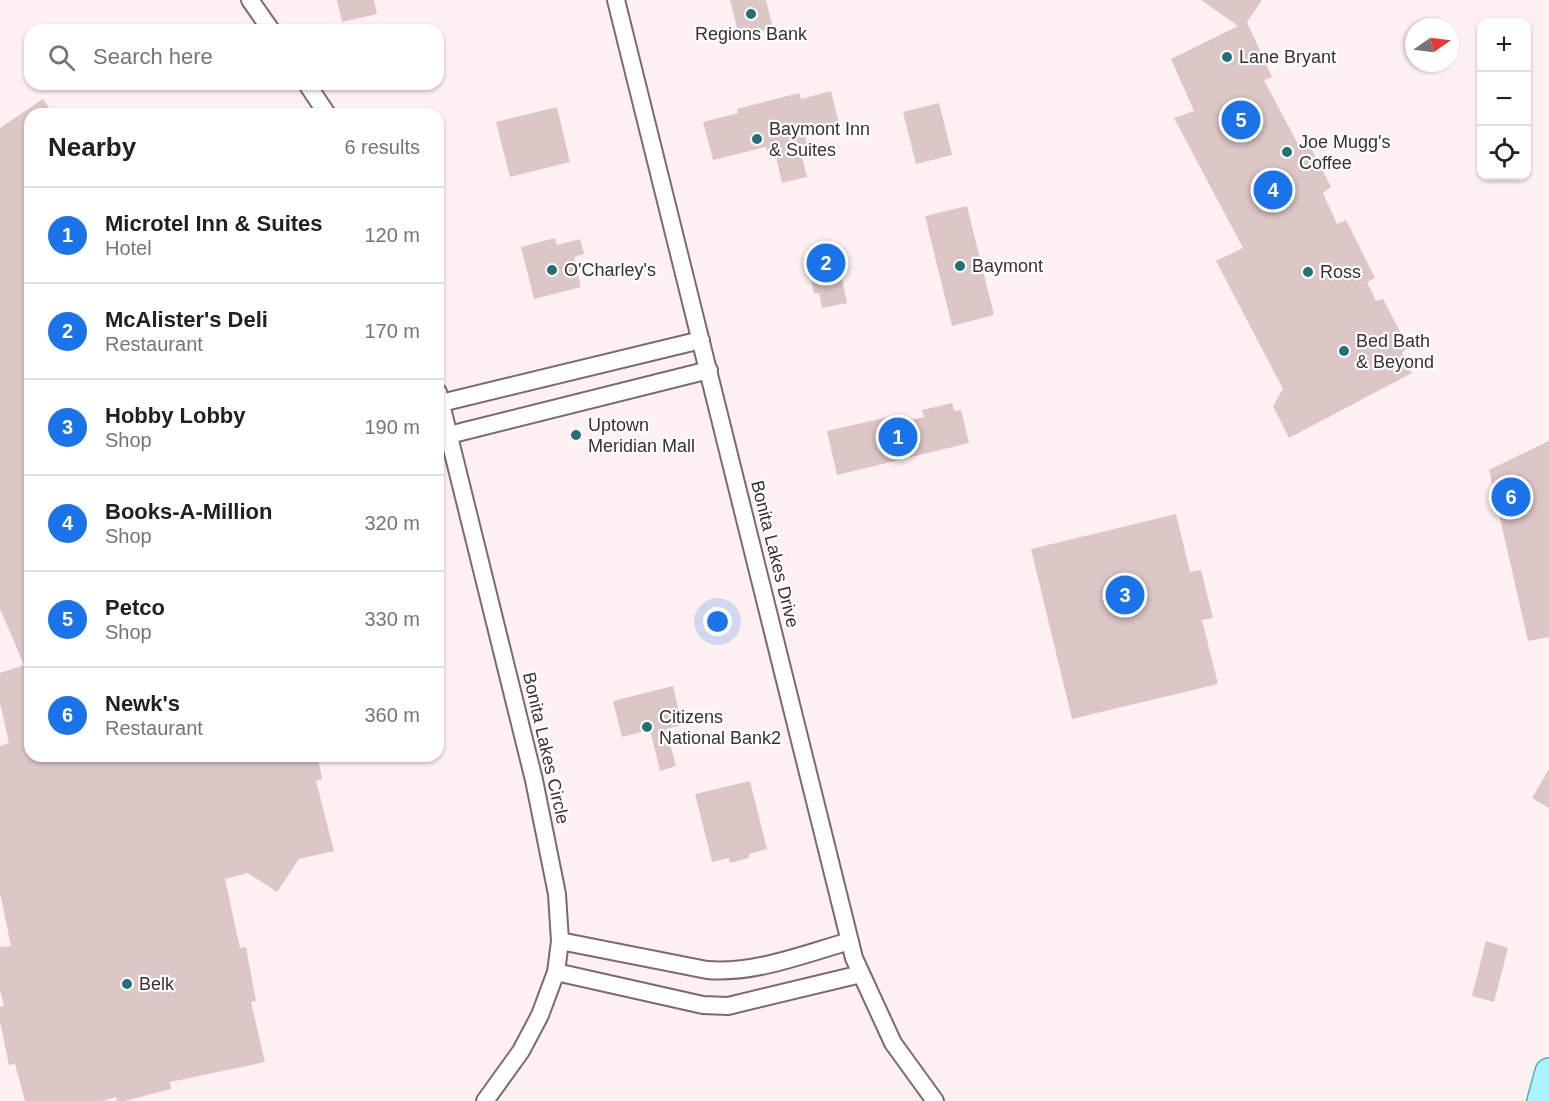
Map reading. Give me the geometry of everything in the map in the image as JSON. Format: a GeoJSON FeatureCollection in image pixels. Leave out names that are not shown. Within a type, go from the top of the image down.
{"type":"FeatureCollection","features":[{"type":"Feature","properties":{"kind":"main road"},"geometry":{"type":"LineString","coordinates":[[1541,1101],[1549,1072]]}},
{"type":"Feature","properties":{"kind":"street"},"geometry":{"type":"LineString","coordinates":[[250,0],[267,24]]}},
{"type":"Feature","properties":{"kind":"street","name":"Bonita Lakes Drive"},"geometry":{"type":"LineString","coordinates":[[616,0],[850,941],[861,974],[893,1043],[935,1101]]}},
{"type":"Feature","properties":{"kind":"street"},"geometry":{"type":"LineString","coordinates":[[311,90],[323,108]]}},
{"type":"Feature","properties":{"kind":"street"},"geometry":{"type":"LineString","coordinates":[[444,397],[701,340]]}},
{"type":"Feature","properties":{"kind":"street"},"geometry":{"type":"LineString","coordinates":[[449,435],[709,370]]}},
{"type":"Feature","properties":{"kind":"street","name":"Bonita Lakes Circle"},"geometry":{"type":"LineString","coordinates":[[444,416],[549,842],[558,894],[560,941],[556,972],[540,1015],[521,1051],[485,1101]]}},
{"type":"Feature","properties":{"kind":"street"},"geometry":{"type":"LineString","coordinates":[[560,941],[725,972],[744,970],[850,941]]}},
{"type":"Feature","properties":{"kind":"street"},"geometry":{"type":"LineString","coordinates":[[556,972],[703,1005],[728,1006],[861,974]]}},
{"type":"Feature","properties":{"kind":"building"},"geometry":{"type":"Polygon","coordinates":[[[337,0],[374,0],[377,14],[342,22],[337,0]]]}},
{"type":"Feature","properties":{"kind":"building","name":"Regions Bank"},"geometry":{"type":"Polygon","coordinates":[[[730,0],[766,0],[773,28],[739,36],[730,0]]]}},
{"type":"Feature","properties":{"kind":"building"},"geometry":{"type":"Polygon","coordinates":[[[1201,0],[1262,0],[1247,22],[1272,77],[1264,80],[1300,148],[1309,144],[1331,187],[1323,193],[1337,224],[1346,220],[1375,278],[1367,282],[1376,301],[1383,299],[1408,347],[1402,353],[1412,373],[1289,438],[1273,406],[1283,389],[1216,261],[1243,248],[1174,118],[1194,111],[1171,59],[1238,26],[1201,0]]]}},
{"type":"Feature","properties":{"kind":"building","name":"Baymont Inn & Suites"},"geometry":{"type":"Polygon","coordinates":[[[831,91],[839,124],[804,133],[807,145],[800,149],[807,177],[782,183],[776,157],[768,156],[766,147],[713,160],[703,122],[738,113],[737,109],[799,93],[801,99],[831,91]]]}},
{"type":"Feature","properties":{"kind":"building"},"geometry":{"type":"Polygon","coordinates":[[[43,99],[49,108],[30,108],[43,99]]]}},
{"type":"Feature","properties":{"kind":"building"},"geometry":{"type":"Polygon","coordinates":[[[939,103],[952,155],[916,164],[903,112],[939,103]]]}},
{"type":"Feature","properties":{"kind":"building"},"geometry":{"type":"Polygon","coordinates":[[[557,107],[570,162],[510,177],[496,122],[557,107]]]}},
{"type":"Feature","properties":{"kind":"building"},"geometry":{"type":"Polygon","coordinates":[[[24,112],[24,665],[0,609],[0,128],[24,112]]]}},
{"type":"Feature","properties":{"kind":"building","name":"Baymont"},"geometry":{"type":"Polygon","coordinates":[[[967,206],[994,315],[952,326],[925,216],[967,206]]]}},
{"type":"Feature","properties":{"kind":"building","name":"O'Charley's"},"geometry":{"type":"Polygon","coordinates":[[[555,238],[557,245],[580,239],[584,254],[574,257],[581,287],[534,299],[521,247],[555,238]]]}},
{"type":"Feature","properties":{"kind":"building"},"geometry":{"type":"Polygon","coordinates":[[[835,244],[847,303],[822,308],[819,293],[814,294],[811,278],[815,277],[809,249],[835,244]]]}},
{"type":"Feature","properties":{"kind":"building"},"geometry":{"type":"Polygon","coordinates":[[[952,403],[954,411],[961,410],[969,443],[837,475],[827,431],[888,417],[890,425],[924,417],[922,410],[952,403]]]}},
{"type":"Feature","properties":{"kind":"building"},"geometry":{"type":"Polygon","coordinates":[[[1549,441],[1549,637],[1528,641],[1489,470],[1549,441]]]}},
{"type":"Feature","properties":{"kind":"building"},"geometry":{"type":"Polygon","coordinates":[[[1176,514],[1190,572],[1201,570],[1213,618],[1202,620],[1218,684],[1072,719],[1031,549],[1176,514]]]}},
{"type":"Feature","properties":{"kind":"building"},"geometry":{"type":"Polygon","coordinates":[[[24,665],[24,762],[319,762],[322,779],[316,781],[334,851],[299,859],[277,892],[248,873],[225,879],[240,948],[246,947],[256,1001],[251,1002],[265,1062],[170,1082],[171,1089],[125,1101],[117,1101],[116,1097],[102,1101],[25,1101],[15,1064],[9,1065],[0,1022],[0,1007],[4,1006],[0,990],[0,947],[11,946],[0,893],[0,746],[9,743],[0,703],[0,673],[24,665]]]}},
{"type":"Feature","properties":{"kind":"building","name":"Citizens National Bank2"},"geometry":{"type":"Polygon","coordinates":[[[673,686],[682,725],[666,729],[676,766],[660,771],[650,730],[622,737],[613,701],[673,686]]]}},
{"type":"Feature","properties":{"kind":"building"},"geometry":{"type":"Polygon","coordinates":[[[1549,769],[1549,808],[1532,798],[1549,769]]]}},
{"type":"Feature","properties":{"kind":"building"},"geometry":{"type":"Polygon","coordinates":[[[750,781],[767,849],[749,854],[749,858],[730,863],[729,858],[712,862],[695,794],[750,781]]]}},
{"type":"Feature","properties":{"kind":"building"},"geometry":{"type":"Polygon","coordinates":[[[1486,941],[1508,948],[1494,1002],[1472,996],[1486,941]]]}},
{"type":"Feature","properties":{"kind":"place","name":"Regions Bank"},"geometry":{"type":"Point","coordinates":[751,14]}},
{"type":"Feature","properties":{"kind":"place","name":"Lane Bryant"},"geometry":{"type":"Point","coordinates":[1227,57]}},
{"type":"Feature","properties":{"kind":"place","name":"Petco"},"geometry":{"type":"Point","coordinates":[1241,120]}},
{"type":"Feature","properties":{"kind":"place","name":"Baymont Inn & Suites"},"geometry":{"type":"Point","coordinates":[757,139]}},
{"type":"Feature","properties":{"kind":"place","name":"Joe Mugg's Coffee"},"geometry":{"type":"Point","coordinates":[1287,152]}},
{"type":"Feature","properties":{"kind":"place","name":"Books-A-Million"},"geometry":{"type":"Point","coordinates":[1273,190]}},
{"type":"Feature","properties":{"kind":"place","name":"McAlister's Deli"},"geometry":{"type":"Point","coordinates":[826,263]}},
{"type":"Feature","properties":{"kind":"place","name":"Baymont"},"geometry":{"type":"Point","coordinates":[960,266]}},
{"type":"Feature","properties":{"kind":"place","name":"O'Charley's"},"geometry":{"type":"Point","coordinates":[552,270]}},
{"type":"Feature","properties":{"kind":"place","name":"Ross"},"geometry":{"type":"Point","coordinates":[1308,272]}},
{"type":"Feature","properties":{"kind":"place","name":"Bed Bath & Beyond"},"geometry":{"type":"Point","coordinates":[1344,351]}},
{"type":"Feature","properties":{"kind":"place","name":"Uptown Meridian Mall"},"geometry":{"type":"Point","coordinates":[576,435]}},
{"type":"Feature","properties":{"kind":"place","name":"Microtel Inn & Suites"},"geometry":{"type":"Point","coordinates":[898,437]}},
{"type":"Feature","properties":{"kind":"place","name":"Newk's"},"geometry":{"type":"Point","coordinates":[1511,497]}},
{"type":"Feature","properties":{"kind":"place","name":"Hobby Lobby"},"geometry":{"type":"Point","coordinates":[1125,595]}},
{"type":"Feature","properties":{"kind":"place","name":"Citizens National Bank2"},"geometry":{"type":"Point","coordinates":[647,727]}},
{"type":"Feature","properties":{"kind":"place","name":"Belk"},"geometry":{"type":"Point","coordinates":[127,984]}}]}
